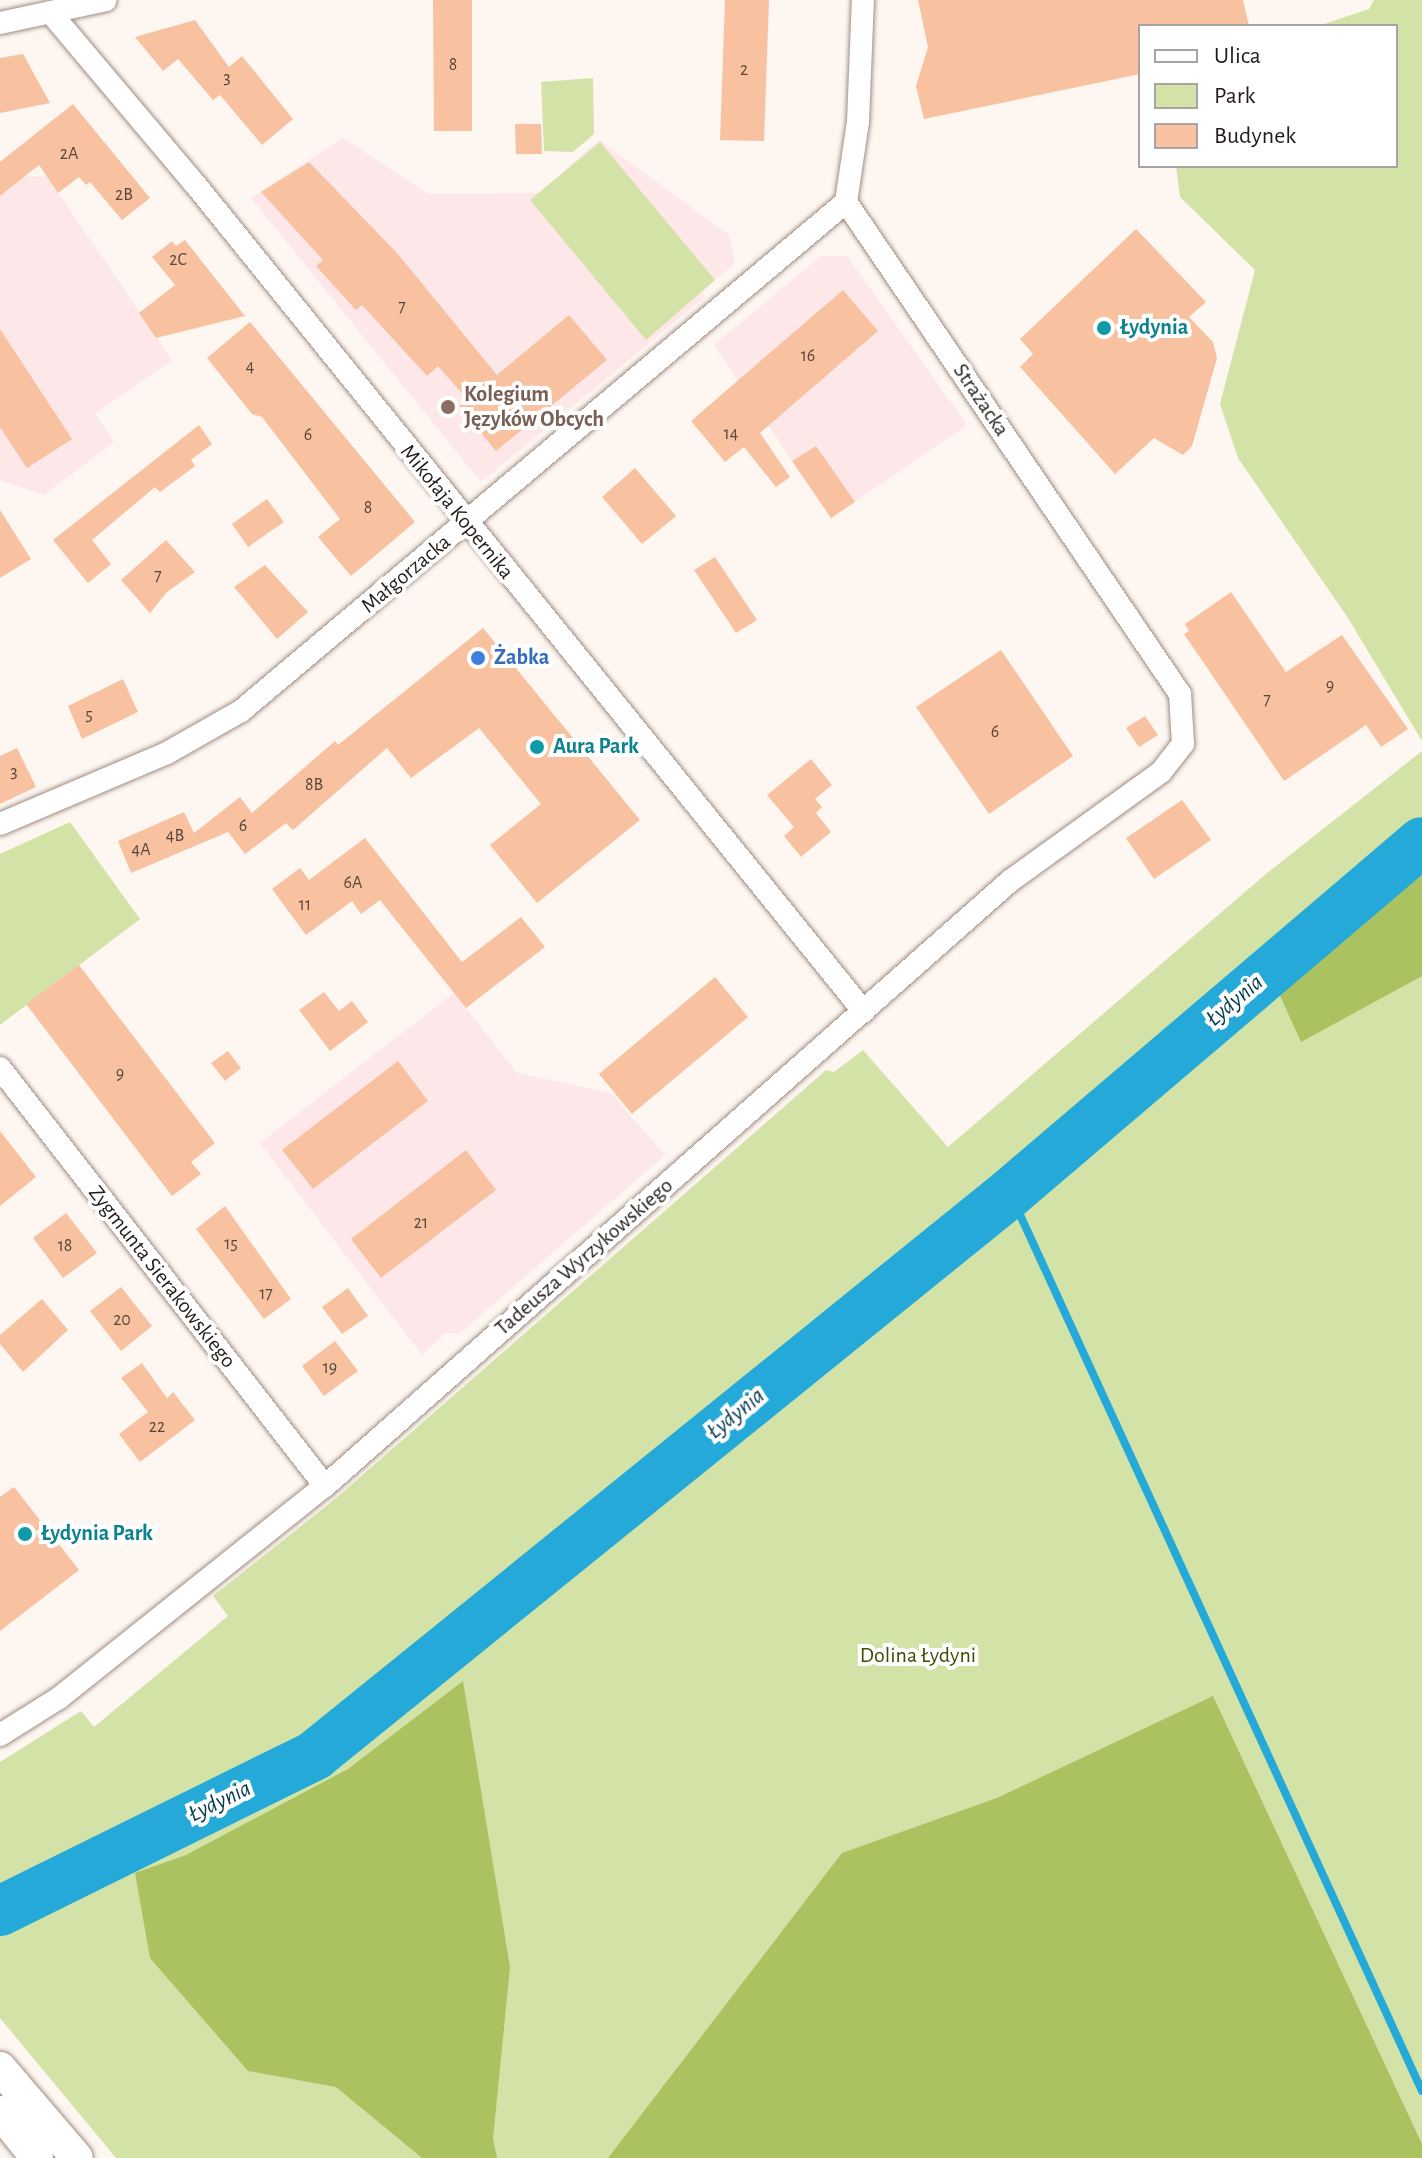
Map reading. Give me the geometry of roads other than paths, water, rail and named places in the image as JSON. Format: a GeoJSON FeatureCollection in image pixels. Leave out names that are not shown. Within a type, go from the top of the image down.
{"type":"FeatureCollection","features":[{"type":"Feature","properties":{"kind":"main road"},"geometry":{"type":"LineString","coordinates":[[0,2068],[77,2158]]}},
{"type":"Feature","properties":{"kind":"main road"},"geometry":{"type":"LineString","coordinates":[[0,2112],[37,2158]]}},
{"type":"Feature","properties":{"kind":"street"},"geometry":{"type":"LineString","coordinates":[[0,23],[106,0]]}},
{"type":"Feature","properties":{"kind":"street"},"geometry":{"type":"LineString","coordinates":[[846,202],[858,122],[863,0]]}},
{"type":"Feature","properties":{"kind":"street","name":"Mikołaja Kopernika"},"geometry":{"type":"LineString","coordinates":[[50,12],[195,184],[864,1012]]}},
{"type":"Feature","properties":{"kind":"street","name":"Małgorzacka"},"geometry":{"type":"LineString","coordinates":[[0,824],[167,753],[241,711],[846,202]]}},
{"type":"Feature","properties":{"kind":"street","name":"Strażacka"},"geometry":{"type":"LineString","coordinates":[[846,202],[1180,694],[1183,744],[1161,772]]}},
{"type":"Feature","properties":{"kind":"street","name":"Tadeusza Wyrzykowskiego"},"geometry":{"type":"LineString","coordinates":[[0,1735],[59,1698],[325,1486],[1010,881],[1161,772]]}},
{"type":"Feature","properties":{"kind":"street","name":"Zygmunta Sierakowskiego"},"geometry":{"type":"LineString","coordinates":[[0,1068],[325,1486]]}},
{"type":"Feature","properties":{"kind":"waterway","name":"Łydynia"},"geometry":{"type":"LineString","coordinates":[[0,1911],[315,1755],[1010,1193],[1422,842]]}},
{"type":"Feature","properties":{"kind":"waterway"},"geometry":{"type":"LineString","coordinates":[[1010,1193],[1422,2091]]}},
{"type":"Feature","properties":{"kind":"place","name":"Łydynia"},"geometry":{"type":"Point","coordinates":[1104,328]}},
{"type":"Feature","properties":{"kind":"place","name":"Kolegium Języków Obcych"},"geometry":{"type":"Point","coordinates":[448,407]}},
{"type":"Feature","properties":{"kind":"place","name":"Żabka"},"geometry":{"type":"Point","coordinates":[478,658]}},
{"type":"Feature","properties":{"kind":"place","name":"Aura Park"},"geometry":{"type":"Point","coordinates":[537,747]}},
{"type":"Feature","properties":{"kind":"place","name":"Łydynia Park"},"geometry":{"type":"Point","coordinates":[25,1534]}},
{"type":"Feature","properties":{"kind":"park label","name":"Dolina Łydyni"},"geometry":{"type":"Point","coordinates":[918,1656]}}]}
